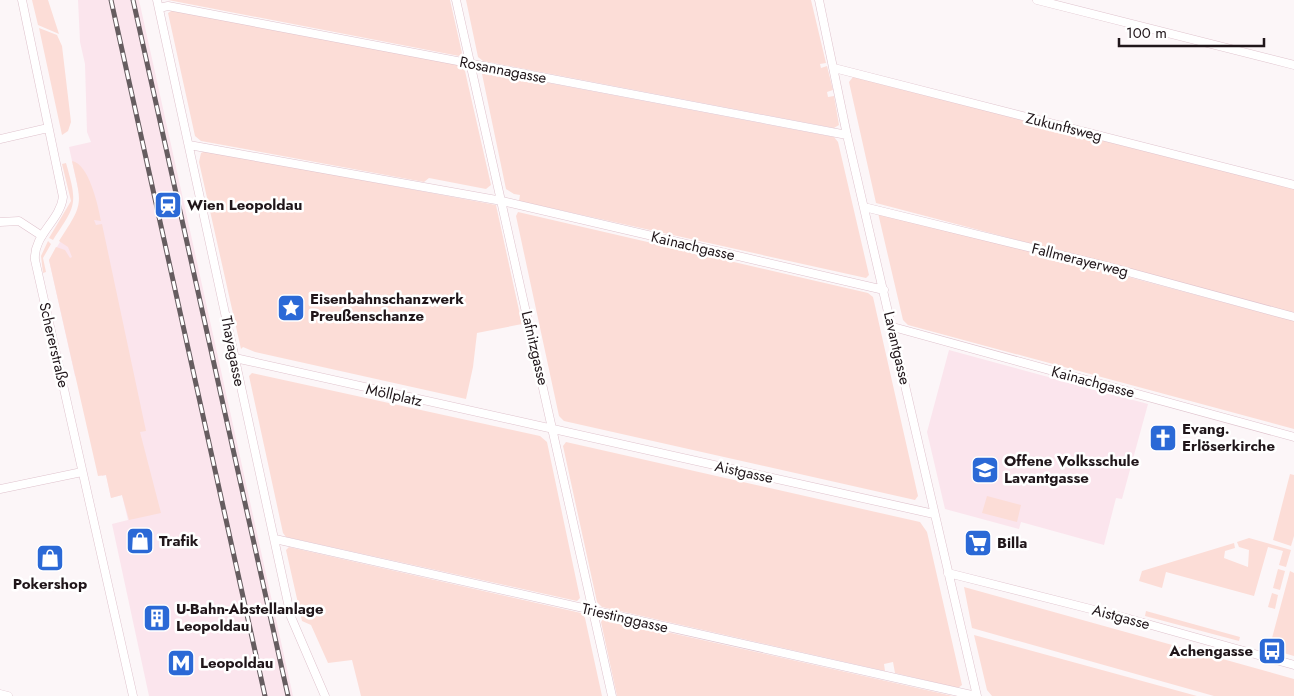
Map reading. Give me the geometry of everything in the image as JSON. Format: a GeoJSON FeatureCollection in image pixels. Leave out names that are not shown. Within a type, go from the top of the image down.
{"type":"FeatureCollection","features":[{"type":"Feature","properties":{"kind":"street","name":"Schererstraße"},"geometry":{"type":"LineString","coordinates":[[22,0],[63,197],[61,206],[35,249],[35,260],[133,696]]}},
{"type":"Feature","properties":{"kind":"street","name":"Lafnitzgasse"},"geometry":{"type":"LineString","coordinates":[[456,0],[612,696]]}},
{"type":"Feature","properties":{"kind":"street","name":"Lavantgasse"},"geometry":{"type":"LineString","coordinates":[[819,0],[864,207],[976,696]]}},
{"type":"Feature","properties":{"kind":"street"},"geometry":{"type":"LineString","coordinates":[[1037,0],[1294,65]]}},
{"type":"Feature","properties":{"kind":"street","name":"Rosannagasse"},"geometry":{"type":"LineString","coordinates":[[158,4],[848,135]]}},
{"type":"Feature","properties":{"kind":"street","name":"Thayagasse"},"geometry":{"type":"LineString","coordinates":[[158,4],[291,617],[325,696]]}},
{"type":"Feature","properties":{"kind":"street","name":"Zukunftsweg"},"geometry":{"type":"LineString","coordinates":[[834,68],[1294,185]]}},
{"type":"Feature","properties":{"kind":"street"},"geometry":{"type":"LineString","coordinates":[[0,138],[48,128]]}},
{"type":"Feature","properties":{"kind":"street"},"geometry":{"type":"LineString","coordinates":[[189,145],[502,201]]}},
{"type":"Feature","properties":{"kind":"street","name":"Kainachgasse"},"geometry":{"type":"LineString","coordinates":[[502,201],[884,290]]}},
{"type":"Feature","properties":{"kind":"street","name":"Fallmerayerweg"},"geometry":{"type":"LineString","coordinates":[[864,207],[1106,266],[1294,317]]}},
{"type":"Feature","properties":{"kind":"street"},"geometry":{"type":"LineString","coordinates":[[0,222],[19,221],[42,236]]}},
{"type":"Feature","properties":{"kind":"street","name":"Kainachgasse"},"geometry":{"type":"LineString","coordinates":[[893,327],[1294,437]]}},
{"type":"Feature","properties":{"kind":"street","name":"Möllplatz"},"geometry":{"type":"LineString","coordinates":[[235,358],[554,431]]}},
{"type":"Feature","properties":{"kind":"street","name":"Aistgasse"},"geometry":{"type":"LineString","coordinates":[[554,431],[934,514]]}},
{"type":"Feature","properties":{"kind":"street"},"geometry":{"type":"LineString","coordinates":[[0,489],[82,472]]}},
{"type":"Feature","properties":{"kind":"street","name":"Triestinggasse"},"geometry":{"type":"LineString","coordinates":[[275,540],[976,696]]}},
{"type":"Feature","properties":{"kind":"street","name":"Aistgasse"},"geometry":{"type":"LineString","coordinates":[[948,573],[1117,616],[1294,665]]}},
{"type":"Feature","properties":{"kind":"street"},"geometry":{"type":"LineString","coordinates":[[0,694],[8,696]]}},
{"type":"Feature","properties":{"kind":"shaded area"},"geometry":{"type":"Polygon","coordinates":[[[32,0],[48,0],[59,34],[38,25],[32,0]]]}},
{"type":"Feature","properties":{"kind":"shaded area"},"geometry":{"type":"Polygon","coordinates":[[[78,0],[139,0],[293,696],[149,696],[112,524],[128,520],[122,495],[111,498],[106,475],[102,476],[79,375],[75,376],[49,260],[80,206],[69,147],[91,142],[87,132],[85,64],[80,42],[78,0]]]}},
{"type":"Feature","properties":{"kind":"shaded area"},"geometry":{"type":"Polygon","coordinates":[[[168,0],[450,0],[462,53],[459,56],[168,0]]]}},
{"type":"Feature","properties":{"kind":"shaded area"},"geometry":{"type":"Polygon","coordinates":[[[466,0],[811,0],[826,63],[820,64],[821,68],[827,66],[833,90],[827,92],[828,97],[834,96],[839,125],[834,128],[483,61],[478,57],[466,0]]]}},
{"type":"Feature","properties":{"kind":"shaded area"},"geometry":{"type":"Polygon","coordinates":[[[173,10],[460,65],[465,71],[491,185],[486,189],[429,178],[424,182],[201,141],[195,136],[168,13],[173,10]]]}},
{"type":"Feature","properties":{"kind":"shaded area"},"geometry":{"type":"Polygon","coordinates":[[[39,28],[57,35],[62,46],[71,122],[68,131],[62,135],[39,28]]]}},
{"type":"Feature","properties":{"kind":"shaded area"},"geometry":{"type":"Polygon","coordinates":[[[485,71],[834,137],[838,142],[869,275],[866,278],[519,201],[520,195],[506,189],[482,74],[485,71]]]}},
{"type":"Feature","properties":{"kind":"shaded area"},"geometry":{"type":"Polygon","coordinates":[[[853,77],[1294,189],[1294,313],[876,203],[849,82],[853,77]]]}},
{"type":"Feature","properties":{"kind":"shaded area"},"geometry":{"type":"Polygon","coordinates":[[[205,151],[496,205],[522,324],[477,333],[473,367],[466,399],[255,352],[243,347],[241,349],[199,162],[201,153],[205,151]]]}},
{"type":"Feature","properties":{"kind":"shaded area"},"geometry":{"type":"Polygon","coordinates":[[[72,161],[83,169],[88,177],[98,205],[101,221],[94,220],[96,225],[102,224],[146,431],[140,432],[161,513],[129,520],[122,495],[111,498],[106,475],[98,476],[49,260],[56,247],[65,250],[70,258],[72,257],[68,247],[59,241],[73,219],[79,203],[78,187],[72,161]]]}},
{"type":"Feature","properties":{"kind":"shaded area"},"geometry":{"type":"Polygon","coordinates":[[[66,163],[72,188],[73,204],[53,240],[49,238],[71,201],[62,164],[66,163]]]}},
{"type":"Feature","properties":{"kind":"shaded area"},"geometry":{"type":"Polygon","coordinates":[[[518,212],[868,293],[873,297],[918,496],[915,500],[564,421],[559,416],[516,216],[518,212]]]}},
{"type":"Feature","properties":{"kind":"shaded area"},"geometry":{"type":"Polygon","coordinates":[[[878,213],[1294,321],[1294,429],[908,325],[903,320],[878,213]]]}},
{"type":"Feature","properties":{"kind":"shaded area"},"geometry":{"type":"Polygon","coordinates":[[[48,241],[51,244],[43,258],[46,272],[43,273],[41,256],[48,241]]]}},
{"type":"Feature","properties":{"kind":"shaded area"},"geometry":{"type":"Polygon","coordinates":[[[949,350],[1148,404],[1122,499],[1116,498],[1104,545],[1021,522],[1019,529],[945,509],[927,432],[949,350]]]}},
{"type":"Feature","properties":{"kind":"shaded area"},"geometry":{"type":"Polygon","coordinates":[[[252,373],[540,436],[547,442],[580,598],[577,601],[286,537],[283,533],[249,376],[252,373]]]}},
{"type":"Feature","properties":{"kind":"shaded area"},"geometry":{"type":"Polygon","coordinates":[[[566,442],[920,522],[927,532],[962,685],[958,688],[895,673],[893,662],[884,664],[885,671],[602,607],[597,602],[563,446],[566,442]]]}},
{"type":"Feature","properties":{"kind":"shaded area"},"geometry":{"type":"Polygon","coordinates":[[[1290,474],[1294,475],[1294,536],[1291,546],[1273,540],[1290,474]]]}},
{"type":"Feature","properties":{"kind":"shaded area"},"geometry":{"type":"Polygon","coordinates":[[[987,496],[1021,505],[1017,522],[982,513],[987,496]]]}},
{"type":"Feature","properties":{"kind":"shaded area"},"geometry":{"type":"Polygon","coordinates":[[[1249,538],[1291,550],[1286,567],[1279,565],[1283,551],[1268,547],[1254,596],[1166,572],[1162,588],[1139,581],[1142,571],[1234,543],[1235,548],[1225,551],[1224,558],[1248,567],[1249,550],[1239,547],[1237,542],[1249,538]]]}},
{"type":"Feature","properties":{"kind":"shaded area"},"geometry":{"type":"Polygon","coordinates":[[[289,547],[581,613],[585,618],[602,696],[361,696],[352,660],[328,663],[311,625],[302,621],[286,550],[289,547]]]}},
{"type":"Feature","properties":{"kind":"shaded area"},"geometry":{"type":"Polygon","coordinates":[[[1278,569],[1285,571],[1280,590],[1273,588],[1278,569]]]}},
{"type":"Feature","properties":{"kind":"shaded area"},"geometry":{"type":"Polygon","coordinates":[[[1290,571],[1294,573],[1294,656],[1270,649],[1280,650],[1282,641],[1272,638],[1290,571]]]}},
{"type":"Feature","properties":{"kind":"shaded area"},"geometry":{"type":"Polygon","coordinates":[[[964,587],[1294,679],[1294,696],[1214,696],[972,628],[964,587]]]}},
{"type":"Feature","properties":{"kind":"shaded area"},"geometry":{"type":"Polygon","coordinates":[[[1272,593],[1278,595],[1275,609],[1268,607],[1272,593]]]}},
{"type":"Feature","properties":{"kind":"shaded area"},"geometry":{"type":"Polygon","coordinates":[[[1146,611],[1240,637],[1239,641],[1145,616],[1146,611]]]}},
{"type":"Feature","properties":{"kind":"shaded area"},"geometry":{"type":"Polygon","coordinates":[[[604,618],[953,696],[617,696],[601,622],[604,618]]]}},
{"type":"Feature","properties":{"kind":"shaded area"},"geometry":{"type":"Polygon","coordinates":[[[974,635],[1197,696],[992,696],[987,690],[974,635]]]}},
{"type":"Feature","properties":{"kind":"railway"},"geometry":{"type":"LineString","coordinates":[[111,0],[265,696]]}},
{"type":"Feature","properties":{"kind":"railway"},"geometry":{"type":"LineString","coordinates":[[133,0],[288,696]]}},
{"type":"Feature","properties":{"kind":"place","name":"Wien Leopoldau"},"geometry":{"type":"Point","coordinates":[168,205]}},
{"type":"Feature","properties":{"kind":"place","name":"Eisenbahnschanzwerk Preußenschanze"},"geometry":{"type":"Point","coordinates":[291,308]}},
{"type":"Feature","properties":{"kind":"place","name":"Evang. Erlöserkirche"},"geometry":{"type":"Point","coordinates":[1163,438]}},
{"type":"Feature","properties":{"kind":"place","name":"Offene Volksschule Lavantgasse"},"geometry":{"type":"Point","coordinates":[985,470]}},
{"type":"Feature","properties":{"kind":"place","name":"Trafik"},"geometry":{"type":"Point","coordinates":[140,541]}},
{"type":"Feature","properties":{"kind":"place","name":"Billa"},"geometry":{"type":"Point","coordinates":[978,543]}},
{"type":"Feature","properties":{"kind":"place","name":"Pokershop"},"geometry":{"type":"Point","coordinates":[50,558]}},
{"type":"Feature","properties":{"kind":"place","name":"U-Bahn-Abstellanlage Leopoldau"},"geometry":{"type":"Point","coordinates":[157,618]}},
{"type":"Feature","properties":{"kind":"place","name":"Achengasse"},"geometry":{"type":"Point","coordinates":[1272,651]}},
{"type":"Feature","properties":{"kind":"place","name":"Leopoldau"},"geometry":{"type":"Point","coordinates":[181,663]}}]}
